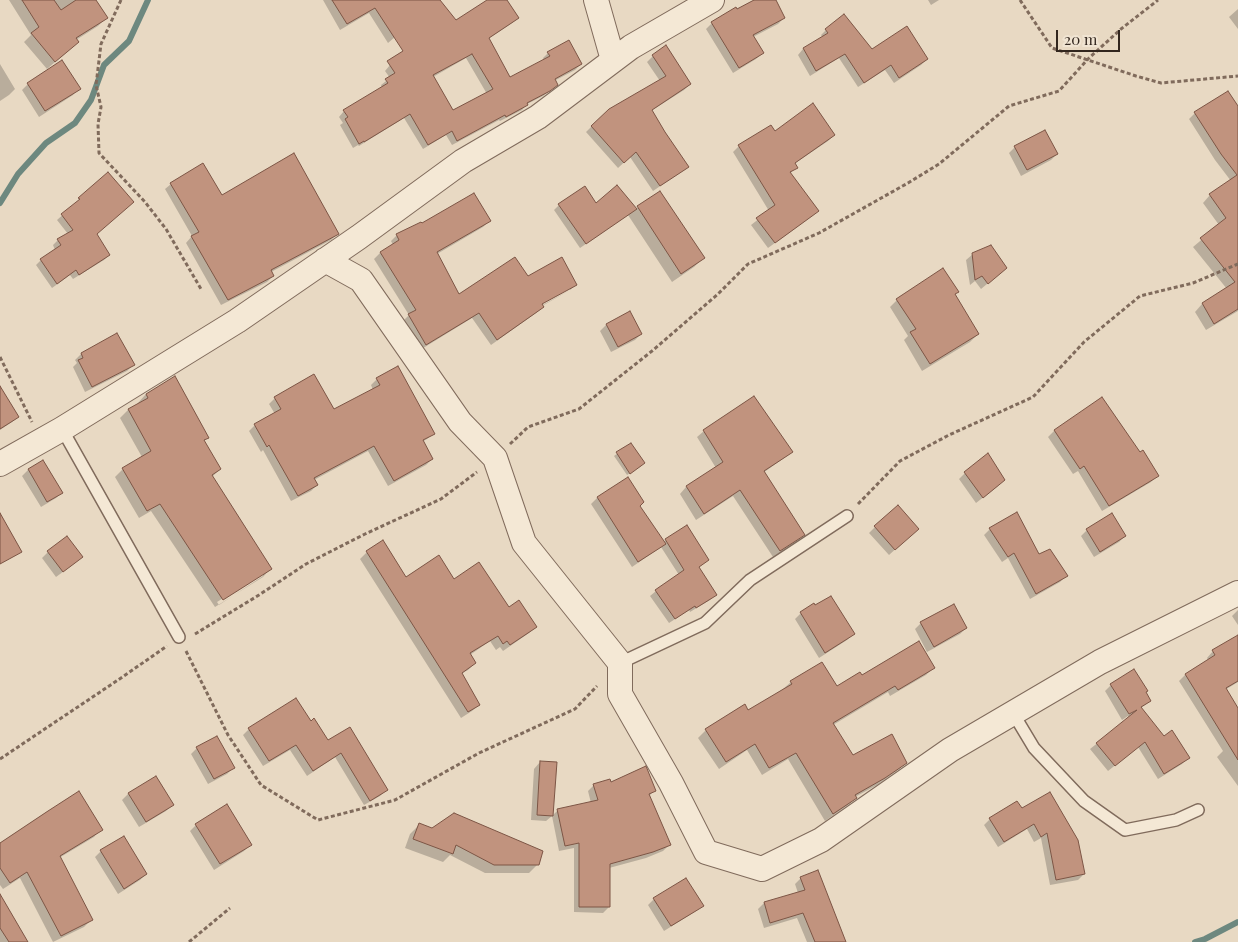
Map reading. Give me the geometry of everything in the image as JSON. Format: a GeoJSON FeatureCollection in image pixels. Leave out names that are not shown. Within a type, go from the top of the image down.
{"type":"FeatureCollection","features":[{"type":"Feature","properties":{"kind":"street"},"geometry":{"type":"LineString","coordinates":[[596,0],[613,60]]}},
{"type":"Feature","properties":{"kind":"street"},"geometry":{"type":"LineString","coordinates":[[0,464],[237,321],[359,237],[463,161],[538,117],[631,47],[712,0]]}},
{"type":"Feature","properties":{"kind":"street"},"geometry":{"type":"LineString","coordinates":[[325,260],[361,280],[460,422],[495,458],[524,543],[620,662],[620,694],[671,783],[706,852],[762,869],[821,840],[950,750],[1100,662],[1238,593]]}},
{"type":"Feature","properties":{"kind":"lane"},"geometry":{"type":"LineString","coordinates":[[52,434],[179,637]]}},
{"type":"Feature","properties":{"kind":"lane"},"geometry":{"type":"LineString","coordinates":[[620,662],[705,623],[750,580],[847,516]]}},
{"type":"Feature","properties":{"kind":"lane"},"geometry":{"type":"LineString","coordinates":[[1013,713],[1034,748],[1084,801],[1125,830],[1176,820],[1198,810]]}},
{"type":"Feature","properties":{"kind":"path"},"geometry":{"type":"LineString","coordinates":[[121,0],[101,44],[96,85],[101,107],[98,124],[99,153],[145,202],[166,229],[200,290]]}},
{"type":"Feature","properties":{"kind":"path"},"geometry":{"type":"LineString","coordinates":[[1020,0],[1052,48],[1136,76],[1161,82],[1238,76]]}},
{"type":"Feature","properties":{"kind":"path"},"geometry":{"type":"LineString","coordinates":[[0,760],[179,637],[196,634],[306,564],[441,499],[495,458],[528,427],[579,409],[711,301],[748,264],[819,233],[908,183],[938,164],[1009,106],[1059,91],[1088,59],[1121,29],[1158,0]]}},
{"type":"Feature","properties":{"kind":"path"},"geometry":{"type":"LineString","coordinates":[[847,516],[900,461],[949,435],[1033,397],[1084,342],[1140,296],[1193,283],[1238,264]]}},
{"type":"Feature","properties":{"kind":"path"},"geometry":{"type":"LineString","coordinates":[[0,358],[52,434]]}},
{"type":"Feature","properties":{"kind":"path"},"geometry":{"type":"LineString","coordinates":[[179,637],[228,735],[260,785],[318,820],[395,800],[479,753],[575,709],[620,662]]}},
{"type":"Feature","properties":{"kind":"path"},"geometry":{"type":"LineString","coordinates":[[189,942],[230,908]]}},
{"type":"Feature","properties":{"kind":"building"},"geometry":{"type":"Polygon","coordinates":[[[22,0],[54,0],[61,10],[76,0],[96,0],[108,18],[76,38],[79,42],[55,62],[31,33],[39,27],[22,0]]]}},
{"type":"Feature","properties":{"kind":"building"},"geometry":{"type":"Polygon","coordinates":[[[332,0],[440,0],[456,20],[487,0],[507,0],[519,18],[489,38],[510,77],[550,56],[547,52],[569,40],[582,64],[555,79],[558,85],[527,103],[528,105],[457,141],[452,131],[428,145],[410,114],[359,144],[345,119],[348,117],[343,110],[388,83],[385,79],[395,73],[387,61],[403,51],[375,8],[347,24],[332,0]],[[472,54],[433,75],[453,110],[493,89],[472,54]]]}},
{"type":"Feature","properties":{"kind":"building"},"geometry":{"type":"Polygon","coordinates":[[[754,0],[776,0],[785,18],[753,35],[764,53],[739,68],[711,22],[736,7],[737,9],[754,0]]]}},
{"type":"Feature","properties":{"kind":"building"},"geometry":{"type":"Polygon","coordinates":[[[844,14],[872,49],[907,26],[928,59],[899,78],[891,65],[864,83],[845,54],[816,71],[803,48],[828,33],[825,29],[844,14]]]}},
{"type":"Feature","properties":{"kind":"building"},"geometry":{"type":"Polygon","coordinates":[[[666,45],[691,84],[652,110],[689,167],[660,186],[636,152],[624,163],[591,126],[609,109],[666,76],[652,55],[666,45]]]}},
{"type":"Feature","properties":{"kind":"building"},"geometry":{"type":"Polygon","coordinates":[[[62,60],[81,89],[45,111],[27,83],[62,60]]]}},
{"type":"Feature","properties":{"kind":"building"},"geometry":{"type":"Polygon","coordinates":[[[1228,91],[1238,106],[1238,309],[1214,324],[1202,303],[1235,282],[1200,238],[1226,218],[1209,194],[1237,175],[1194,112],[1228,91]]]}},
{"type":"Feature","properties":{"kind":"building"},"geometry":{"type":"Polygon","coordinates":[[[813,103],[835,135],[795,163],[798,168],[790,172],[819,211],[775,243],[756,218],[775,205],[738,145],[771,125],[775,131],[813,103]]]}},
{"type":"Feature","properties":{"kind":"building"},"geometry":{"type":"Polygon","coordinates":[[[1045,130],[1058,154],[1027,170],[1014,146],[1045,130]]]}},
{"type":"Feature","properties":{"kind":"building"},"geometry":{"type":"Polygon","coordinates":[[[294,153],[339,234],[271,270],[274,276],[228,300],[191,236],[199,232],[170,183],[203,163],[222,195],[294,153]]]}},
{"type":"Feature","properties":{"kind":"building"},"geometry":{"type":"Polygon","coordinates":[[[108,172],[134,202],[97,234],[110,255],[79,275],[76,270],[57,284],[40,259],[61,245],[57,239],[73,230],[61,214],[108,172]]]}},
{"type":"Feature","properties":{"kind":"building"},"geometry":{"type":"Polygon","coordinates":[[[617,185],[637,209],[586,244],[558,204],[585,186],[596,203],[617,185]]]}},
{"type":"Feature","properties":{"kind":"building"},"geometry":{"type":"Polygon","coordinates":[[[660,191],[705,258],[681,274],[637,206],[660,191]]]}},
{"type":"Feature","properties":{"kind":"building"},"geometry":{"type":"Polygon","coordinates":[[[474,193],[491,221],[437,252],[459,294],[515,257],[528,276],[562,257],[577,285],[542,304],[544,307],[497,340],[479,313],[426,345],[408,314],[416,310],[380,252],[399,240],[396,234],[422,223],[474,193]]]}},
{"type":"Feature","properties":{"kind":"building"},"geometry":{"type":"Polygon","coordinates":[[[991,245],[1007,268],[988,284],[982,276],[975,280],[972,253],[991,245]]]}},
{"type":"Feature","properties":{"kind":"building"},"geometry":{"type":"Polygon","coordinates":[[[943,268],[959,292],[955,294],[979,334],[930,364],[910,332],[916,329],[896,299],[943,268]]]}},
{"type":"Feature","properties":{"kind":"building"},"geometry":{"type":"Polygon","coordinates":[[[630,311],[642,334],[618,347],[606,324],[630,311]]]}},
{"type":"Feature","properties":{"kind":"building"},"geometry":{"type":"Polygon","coordinates":[[[117,333],[135,365],[92,387],[78,360],[83,358],[81,353],[117,333]]]}},
{"type":"Feature","properties":{"kind":"building"},"geometry":{"type":"Polygon","coordinates":[[[398,366],[435,434],[423,440],[433,459],[394,481],[374,446],[314,478],[318,485],[298,496],[269,445],[267,447],[254,424],[281,409],[274,397],[314,374],[334,409],[380,385],[376,378],[398,366]]]}},
{"type":"Feature","properties":{"kind":"building"},"geometry":{"type":"Polygon","coordinates":[[[175,376],[209,438],[204,440],[221,469],[212,475],[272,569],[223,600],[160,504],[147,511],[122,468],[151,451],[128,409],[148,398],[146,394],[175,376]]]}},
{"type":"Feature","properties":{"kind":"building"},"geometry":{"type":"Polygon","coordinates":[[[0,386],[19,417],[0,429],[0,386]]]}},
{"type":"Feature","properties":{"kind":"building"},"geometry":{"type":"Polygon","coordinates":[[[754,396],[793,452],[764,471],[805,535],[780,551],[740,490],[704,514],[686,486],[723,462],[703,430],[754,396]]]}},
{"type":"Feature","properties":{"kind":"building"},"geometry":{"type":"Polygon","coordinates":[[[1102,397],[1140,452],[1143,450],[1159,476],[1109,506],[1084,466],[1080,469],[1054,430],[1102,397]]]}},
{"type":"Feature","properties":{"kind":"building"},"geometry":{"type":"Polygon","coordinates":[[[631,443],[645,463],[630,474],[616,452],[631,443]]]}},
{"type":"Feature","properties":{"kind":"building"},"geometry":{"type":"Polygon","coordinates":[[[988,453],[1005,480],[983,498],[964,472],[988,453]]]}},
{"type":"Feature","properties":{"kind":"building"},"geometry":{"type":"Polygon","coordinates":[[[43,460],[63,493],[47,502],[28,469],[43,460]]]}},
{"type":"Feature","properties":{"kind":"building"},"geometry":{"type":"Polygon","coordinates":[[[628,477],[644,502],[640,506],[666,544],[638,562],[597,497],[628,477]]]}},
{"type":"Feature","properties":{"kind":"building"},"geometry":{"type":"Polygon","coordinates":[[[898,505],[919,529],[895,550],[874,526],[898,505]]]}},
{"type":"Feature","properties":{"kind":"building"},"geometry":{"type":"Polygon","coordinates":[[[1017,512],[1039,554],[1050,549],[1068,576],[1036,594],[1014,553],[1008,557],[989,528],[1017,512]]]}},
{"type":"Feature","properties":{"kind":"building"},"geometry":{"type":"Polygon","coordinates":[[[0,513],[22,552],[0,564],[0,513]]]}},
{"type":"Feature","properties":{"kind":"building"},"geometry":{"type":"Polygon","coordinates":[[[1112,513],[1126,536],[1100,552],[1086,529],[1112,513]]]}},
{"type":"Feature","properties":{"kind":"building"},"geometry":{"type":"Polygon","coordinates":[[[687,525],[709,560],[699,567],[717,595],[675,619],[655,590],[684,570],[665,539],[687,525]]]}},
{"type":"Feature","properties":{"kind":"building"},"geometry":{"type":"Polygon","coordinates":[[[67,536],[83,557],[63,572],[47,551],[67,536]]]}},
{"type":"Feature","properties":{"kind":"building"},"geometry":{"type":"Polygon","coordinates":[[[383,540],[406,577],[439,555],[454,579],[479,562],[509,607],[519,600],[537,627],[510,645],[507,641],[503,644],[498,636],[470,653],[476,663],[462,673],[480,705],[468,712],[366,551],[383,540]]]}},
{"type":"Feature","properties":{"kind":"building"},"geometry":{"type":"Polygon","coordinates":[[[831,596],[855,634],[825,653],[800,612],[814,603],[815,605],[831,596]]]}},
{"type":"Feature","properties":{"kind":"building"},"geometry":{"type":"Polygon","coordinates":[[[954,604],[967,628],[934,647],[920,622],[954,604]]]}},
{"type":"Feature","properties":{"kind":"building"},"geometry":{"type":"Polygon","coordinates":[[[1238,635],[1238,681],[1226,688],[1238,708],[1238,760],[1185,674],[1215,655],[1212,650],[1238,635]]]}},
{"type":"Feature","properties":{"kind":"building"},"geometry":{"type":"Polygon","coordinates":[[[919,641],[935,668],[898,690],[895,686],[833,723],[853,755],[892,734],[907,763],[855,795],[857,798],[833,814],[796,753],[769,768],[755,744],[726,762],[705,729],[745,704],[748,710],[792,684],[790,681],[822,662],[837,686],[860,672],[862,675],[919,641]]]}},
{"type":"Feature","properties":{"kind":"building"},"geometry":{"type":"Polygon","coordinates":[[[1134,669],[1148,691],[1146,692],[1151,701],[1141,707],[1164,736],[1172,730],[1190,758],[1164,774],[1145,742],[1115,766],[1096,743],[1137,710],[1129,714],[1110,684],[1134,669]]]}},
{"type":"Feature","properties":{"kind":"building"},"geometry":{"type":"Polygon","coordinates":[[[296,698],[311,721],[314,718],[328,740],[350,727],[388,790],[370,801],[341,753],[313,771],[296,745],[269,761],[248,728],[296,698]]]}},
{"type":"Feature","properties":{"kind":"building"},"geometry":{"type":"Polygon","coordinates":[[[217,736],[235,768],[214,779],[196,747],[217,736]]]}},
{"type":"Feature","properties":{"kind":"building"},"geometry":{"type":"Polygon","coordinates":[[[540,761],[557,762],[553,816],[537,815],[540,761]]]}},
{"type":"Feature","properties":{"kind":"building"},"geometry":{"type":"Polygon","coordinates":[[[646,766],[656,791],[649,794],[671,845],[610,864],[610,907],[579,907],[579,843],[565,846],[557,809],[598,800],[593,784],[610,779],[611,782],[646,766]]]}},
{"type":"Feature","properties":{"kind":"building"},"geometry":{"type":"Polygon","coordinates":[[[156,776],[174,805],[146,822],[128,793],[156,776]]]}},
{"type":"Feature","properties":{"kind":"building"},"geometry":{"type":"Polygon","coordinates":[[[79,791],[103,830],[60,856],[93,920],[61,936],[27,872],[10,883],[0,868],[0,843],[79,791]]]}},
{"type":"Feature","properties":{"kind":"building"},"geometry":{"type":"Polygon","coordinates":[[[1050,792],[1078,840],[1085,874],[1056,880],[1047,833],[1041,837],[1034,824],[1004,842],[989,818],[1017,801],[1022,808],[1050,792]]]}},
{"type":"Feature","properties":{"kind":"building"},"geometry":{"type":"Polygon","coordinates":[[[227,804],[252,845],[220,864],[195,824],[227,804]]]}},
{"type":"Feature","properties":{"kind":"building"},"geometry":{"type":"Polygon","coordinates":[[[454,813],[543,851],[539,865],[494,865],[456,845],[453,854],[413,839],[419,823],[432,828],[454,813]]]}},
{"type":"Feature","properties":{"kind":"building"},"geometry":{"type":"Polygon","coordinates":[[[124,836],[147,874],[124,889],[100,850],[124,836]]]}},
{"type":"Feature","properties":{"kind":"building"},"geometry":{"type":"Polygon","coordinates":[[[818,870],[846,942],[815,942],[803,913],[770,923],[764,902],[805,890],[800,877],[818,870]]]}},
{"type":"Feature","properties":{"kind":"building"},"geometry":{"type":"Polygon","coordinates":[[[686,878],[704,906],[671,926],[653,898],[686,878]]]}},
{"type":"Feature","properties":{"kind":"building"},"geometry":{"type":"Polygon","coordinates":[[[0,894],[28,942],[9,942],[0,928],[0,894]]]}},
{"type":"Feature","properties":{"kind":"waterway"},"geometry":{"type":"LineString","coordinates":[[0,203],[18,174],[46,143],[75,123],[91,100],[104,65],[129,41],[148,0]]}},
{"type":"Feature","properties":{"kind":"waterway"},"geometry":{"type":"LineString","coordinates":[[1195,942],[1238,922]]}}]}
